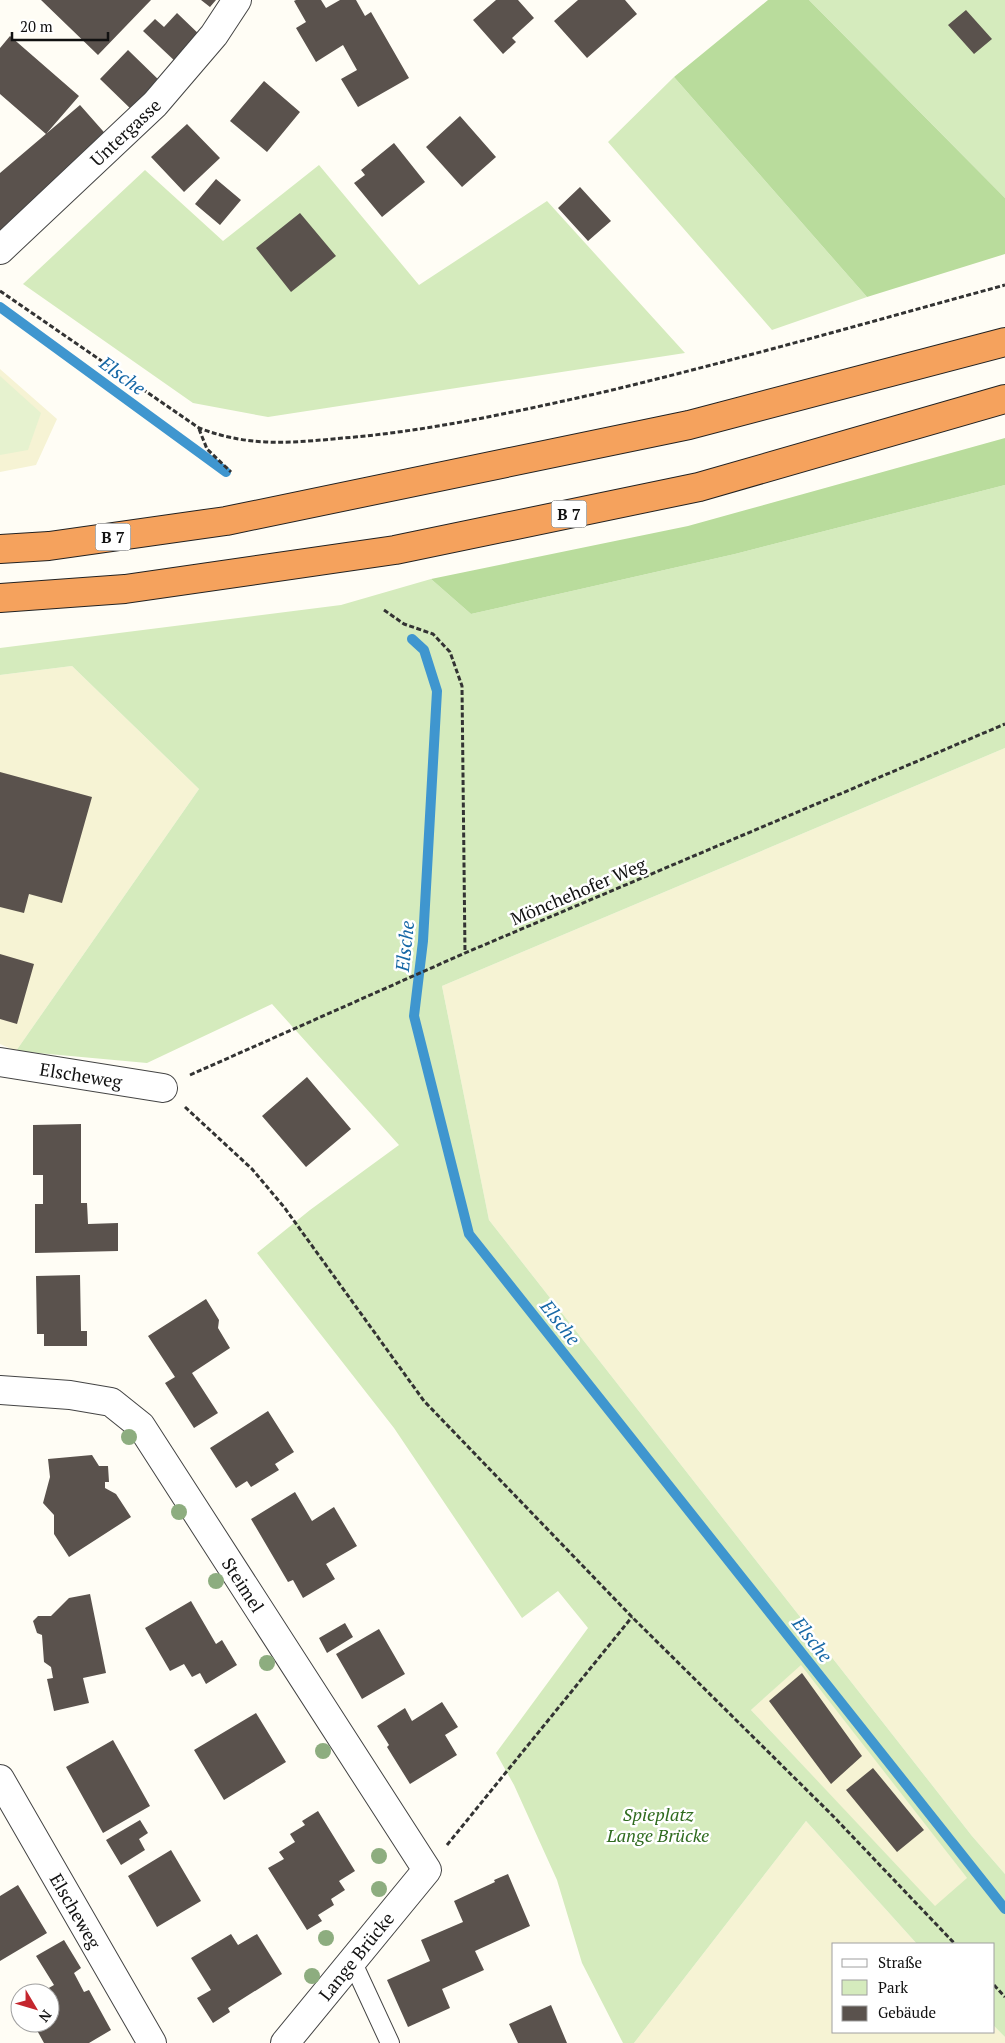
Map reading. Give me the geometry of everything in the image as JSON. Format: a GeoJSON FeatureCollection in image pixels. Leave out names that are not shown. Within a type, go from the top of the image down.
{"type":"FeatureCollection","features":[{"type":"Feature","properties":{"kind":"highway","name":"B 7"},"geometry":{"type":"LineString","coordinates":[[0,549],[49,546],[226,521],[689,425],[1005,342]]}},
{"type":"Feature","properties":{"kind":"highway","name":"B 7"},"geometry":{"type":"LineString","coordinates":[[0,598],[125,589],[395,550],[699,487],[1005,399]]}},
{"type":"Feature","properties":{"kind":"street","name":"Untergasse"},"geometry":{"type":"LineString","coordinates":[[0,250],[155,104],[214,35],[237,0]]}},
{"type":"Feature","properties":{"kind":"street","name":"Elscheweg"},"geometry":{"type":"LineString","coordinates":[[0,1062],[164,1088]]}},
{"type":"Feature","properties":{"kind":"street","name":"Steimel"},"geometry":{"type":"LineString","coordinates":[[0,1390],[70,1394],[112,1402],[141,1426],[426,1870]]}},
{"type":"Feature","properties":{"kind":"street","name":"Elscheweg"},"geometry":{"type":"LineString","coordinates":[[0,1779],[152,2043]]}},
{"type":"Feature","properties":{"kind":"street","name":"Lange Brücke"},"geometry":{"type":"LineString","coordinates":[[285,2043],[426,1870]]}},
{"type":"Feature","properties":{"kind":"lane"},"geometry":{"type":"LineString","coordinates":[[352,1961],[390,2043]]}},
{"type":"Feature","properties":{"kind":"path"},"geometry":{"type":"LineString","coordinates":[[0,291],[199,428],[226,438],[273,444],[402,432],[513,413],[677,374],[1005,285]]}},
{"type":"Feature","properties":{"kind":"path"},"geometry":{"type":"LineString","coordinates":[[199,428],[207,449],[231,472]]}},
{"type":"Feature","properties":{"kind":"path"},"geometry":{"type":"LineString","coordinates":[[384,610],[404,624],[432,634],[450,652],[462,686],[465,953]]}},
{"type":"Feature","properties":{"kind":"path","name":"Mönchehofer Weg"},"geometry":{"type":"LineString","coordinates":[[164,1088],[374,996],[465,953],[1005,724]]}},
{"type":"Feature","properties":{"kind":"path"},"geometry":{"type":"LineString","coordinates":[[164,1088],[232,1149],[284,1207],[424,1401],[632,1617],[833,1816],[954,1943]]}},
{"type":"Feature","properties":{"kind":"path"},"geometry":{"type":"LineString","coordinates":[[426,1870],[632,1617]]}},
{"type":"Feature","properties":{"kind":"path"},"geometry":{"type":"LineString","coordinates":[[995,1986],[1005,1997]]}},
{"type":"Feature","properties":{"kind":"shaded area"},"geometry":{"type":"Polygon","coordinates":[[[0,369],[57,419],[36,465],[0,472],[0,369]]]}},
{"type":"Feature","properties":{"kind":"shaded area"},"geometry":{"type":"Polygon","coordinates":[[[72,666],[199,789],[16,1051],[0,1044],[0,675],[72,666]]]}},
{"type":"Feature","properties":{"kind":"shaded area"},"geometry":{"type":"Polygon","coordinates":[[[1005,748],[1005,1874],[972,1836],[489,1220],[442,986],[1005,748]]]}},
{"type":"Feature","properties":{"kind":"shaded area"},"geometry":{"type":"Polygon","coordinates":[[[801,1664],[968,1879],[935,1907],[751,1710],[801,1664]]]}},
{"type":"Feature","properties":{"kind":"shaded area"},"geometry":{"type":"Polygon","coordinates":[[[806,1821],[916,1943],[832,1943],[832,2033],[995,2033],[995,2027],[1005,2037],[1005,2043],[634,2043],[806,1821]]]}},
{"type":"Feature","properties":{"kind":"green space"},"geometry":{"type":"Polygon","coordinates":[[[768,0],[809,0],[1005,198],[1005,254],[867,297],[674,77],[768,0]]]}},
{"type":"Feature","properties":{"kind":"green space"},"geometry":{"type":"Polygon","coordinates":[[[809,0],[1005,0],[1005,198],[809,0]]]}},
{"type":"Feature","properties":{"kind":"green space"},"geometry":{"type":"Polygon","coordinates":[[[674,77],[867,297],[772,330],[608,142],[674,77]]]}},
{"type":"Feature","properties":{"kind":"green space"},"geometry":{"type":"Polygon","coordinates":[[[319,165],[419,285],[547,201],[685,353],[268,417],[193,403],[23,284],[145,170],[223,241],[319,165]]]}},
{"type":"Feature","properties":{"kind":"green space"},"geometry":{"type":"Polygon","coordinates":[[[0,376],[41,413],[28,450],[0,455],[0,376]]]}},
{"type":"Feature","properties":{"kind":"green space"},"geometry":{"type":"Polygon","coordinates":[[[1005,438],[1005,485],[735,554],[471,614],[431,579],[688,526],[1005,438]]]}},
{"type":"Feature","properties":{"kind":"green space","name":"Spieplatz Lange Brücke"},"geometry":{"type":"Polygon","coordinates":[[[1005,485],[1005,748],[442,986],[489,1220],[972,1836],[1005,1874],[1005,2037],[995,2027],[995,1943],[916,1943],[806,1821],[634,2043],[623,2043],[582,1963],[557,1880],[514,1785],[496,1753],[588,1628],[558,1591],[522,1618],[394,1428],[257,1253],[310,1210],[399,1145],[272,1004],[147,1063],[16,1051],[199,789],[72,666],[0,675],[0,648],[341,605],[431,579],[471,614],[735,554],[1005,485]],[[801,1665],[751,1710],[935,1906],[967,1878],[801,1665]]]}},
{"type":"Feature","properties":{"kind":"building"},"geometry":{"type":"Polygon","coordinates":[[[41,0],[151,0],[98,55],[41,0]]]}},
{"type":"Feature","properties":{"kind":"building"},"geometry":{"type":"Polygon","coordinates":[[[201,0],[216,0],[210,7],[201,0]]]}},
{"type":"Feature","properties":{"kind":"building"},"geometry":{"type":"Polygon","coordinates":[[[321,0],[326,8],[340,0],[356,0],[365,16],[371,12],[409,78],[358,107],[341,79],[357,70],[343,45],[316,62],[296,28],[306,22],[294,1],[321,0]]]}},
{"type":"Feature","properties":{"kind":"building"},"geometry":{"type":"Polygon","coordinates":[[[496,0],[518,0],[534,18],[512,38],[516,42],[503,54],[473,20],[496,0]]]}},
{"type":"Feature","properties":{"kind":"building"},"geometry":{"type":"Polygon","coordinates":[[[578,0],[625,0],[637,14],[587,58],[554,21],[578,0]]]}},
{"type":"Feature","properties":{"kind":"building"},"geometry":{"type":"Polygon","coordinates":[[[966,10],[992,39],[974,54],[948,25],[966,10]]]}},
{"type":"Feature","properties":{"kind":"building"},"geometry":{"type":"Polygon","coordinates":[[[177,13],[202,37],[177,63],[143,31],[155,19],[164,27],[177,13]]]}},
{"type":"Feature","properties":{"kind":"building"},"geometry":{"type":"Polygon","coordinates":[[[10,36],[79,96],[46,134],[0,94],[0,48],[10,36]]]}},
{"type":"Feature","properties":{"kind":"building"},"geometry":{"type":"Polygon","coordinates":[[[128,50],[163,84],[135,113],[100,79],[128,50]]]}},
{"type":"Feature","properties":{"kind":"building"},"geometry":{"type":"Polygon","coordinates":[[[264,81],[300,112],[267,152],[230,121],[264,81]]]}},
{"type":"Feature","properties":{"kind":"building"},"geometry":{"type":"Polygon","coordinates":[[[80,105],[110,139],[0,234],[0,173],[80,105]]]}},
{"type":"Feature","properties":{"kind":"building"},"geometry":{"type":"Polygon","coordinates":[[[460,116],[496,157],[462,187],[426,147],[460,116]]]}},
{"type":"Feature","properties":{"kind":"building"},"geometry":{"type":"Polygon","coordinates":[[[187,124],[220,158],[184,192],[151,157],[187,124]]]}},
{"type":"Feature","properties":{"kind":"building"},"geometry":{"type":"Polygon","coordinates":[[[394,143],[425,182],[382,217],[354,183],[365,175],[361,170],[394,143]]]}},
{"type":"Feature","properties":{"kind":"building"},"geometry":{"type":"Polygon","coordinates":[[[216,179],[241,200],[220,225],[195,204],[216,179]]]}},
{"type":"Feature","properties":{"kind":"building"},"geometry":{"type":"Polygon","coordinates":[[[580,187],[611,221],[588,241],[558,208],[580,187]]]}},
{"type":"Feature","properties":{"kind":"building"},"geometry":{"type":"Polygon","coordinates":[[[300,213],[336,256],[291,292],[256,248],[300,213]]]}},
{"type":"Feature","properties":{"kind":"building"},"geometry":{"type":"Polygon","coordinates":[[[0,772],[92,797],[62,903],[29,894],[24,913],[0,907],[0,772]]]}},
{"type":"Feature","properties":{"kind":"building"},"geometry":{"type":"Polygon","coordinates":[[[0,954],[34,964],[17,1024],[0,1019],[0,954]]]}},
{"type":"Feature","properties":{"kind":"building"},"geometry":{"type":"Polygon","coordinates":[[[307,1077],[351,1129],[306,1167],[262,1116],[307,1077]]]}},
{"type":"Feature","properties":{"kind":"building"},"geometry":{"type":"Polygon","coordinates":[[[81,1124],[81,1203],[87,1203],[88,1224],[118,1223],[118,1251],[35,1253],[35,1204],[43,1204],[43,1175],[33,1175],[33,1125],[81,1124]]]}},
{"type":"Feature","properties":{"kind":"building"},"geometry":{"type":"Polygon","coordinates":[[[80,1275],[81,1331],[87,1331],[87,1346],[44,1346],[44,1334],[37,1334],[36,1276],[80,1275]]]}},
{"type":"Feature","properties":{"kind":"building"},"geometry":{"type":"Polygon","coordinates":[[[206,1299],[219,1320],[218,1328],[230,1348],[192,1373],[218,1413],[194,1428],[165,1383],[175,1377],[148,1336],[206,1299]]]}},
{"type":"Feature","properties":{"kind":"building"},"geometry":{"type":"Polygon","coordinates":[[[268,1411],[294,1452],[275,1464],[279,1470],[251,1487],[247,1481],[236,1488],[210,1448],[268,1411]]]}},
{"type":"Feature","properties":{"kind":"building"},"geometry":{"type":"Polygon","coordinates":[[[92,1455],[99,1466],[108,1466],[109,1482],[105,1482],[105,1488],[116,1494],[131,1517],[69,1557],[54,1534],[54,1515],[43,1503],[50,1477],[48,1459],[92,1455]]]}},
{"type":"Feature","properties":{"kind":"building"},"geometry":{"type":"Polygon","coordinates":[[[295,1492],[312,1521],[334,1507],[357,1546],[326,1564],[335,1579],[303,1598],[293,1580],[288,1582],[251,1519],[295,1492]]]}},
{"type":"Feature","properties":{"kind":"building"},"geometry":{"type":"Polygon","coordinates":[[[90,1594],[106,1673],[83,1678],[89,1703],[54,1711],[47,1679],[53,1678],[51,1667],[44,1662],[42,1635],[37,1633],[33,1621],[38,1616],[51,1616],[69,1598],[90,1594]]]}},
{"type":"Feature","properties":{"kind":"building"},"geometry":{"type":"Polygon","coordinates":[[[191,1601],[216,1644],[222,1640],[237,1665],[206,1684],[200,1673],[192,1677],[184,1664],[170,1671],[145,1628],[191,1601]]]}},
{"type":"Feature","properties":{"kind":"building"},"geometry":{"type":"Polygon","coordinates":[[[345,1623],[353,1637],[327,1653],[319,1638],[345,1623]]]}},
{"type":"Feature","properties":{"kind":"building"},"geometry":{"type":"Polygon","coordinates":[[[379,1629],[405,1674],[362,1699],[336,1654],[379,1629]]]}},
{"type":"Feature","properties":{"kind":"building"},"geometry":{"type":"Polygon","coordinates":[[[802,1673],[862,1756],[831,1784],[769,1701],[802,1673]]]}},
{"type":"Feature","properties":{"kind":"building"},"geometry":{"type":"Polygon","coordinates":[[[442,1702],[458,1727],[445,1735],[457,1755],[410,1784],[387,1747],[389,1745],[377,1726],[405,1708],[412,1721],[442,1702]]]}},
{"type":"Feature","properties":{"kind":"building"},"geometry":{"type":"Polygon","coordinates":[[[256,1713],[286,1762],[224,1800],[194,1750],[256,1713]]]}},
{"type":"Feature","properties":{"kind":"building"},"geometry":{"type":"Polygon","coordinates":[[[113,1740],[150,1806],[103,1833],[66,1767],[113,1740]]]}},
{"type":"Feature","properties":{"kind":"building"},"geometry":{"type":"Polygon","coordinates":[[[873,1768],[924,1830],[897,1852],[846,1790],[873,1768]]]}},
{"type":"Feature","properties":{"kind":"building"},"geometry":{"type":"Polygon","coordinates":[[[318,1811],[355,1871],[339,1881],[345,1890],[331,1899],[334,1905],[318,1915],[322,1921],[307,1930],[268,1868],[284,1859],[279,1852],[295,1842],[290,1834],[305,1825],[302,1821],[318,1811]]]}},
{"type":"Feature","properties":{"kind":"building"},"geometry":{"type":"Polygon","coordinates":[[[140,1820],[148,1833],[139,1839],[145,1850],[121,1865],[106,1840],[140,1820]]]}},
{"type":"Feature","properties":{"kind":"building"},"geometry":{"type":"Polygon","coordinates":[[[171,1850],[201,1901],[157,1927],[128,1876],[171,1850]]]}},
{"type":"Feature","properties":{"kind":"building"},"geometry":{"type":"Polygon","coordinates":[[[508,1874],[530,1926],[475,1951],[484,1970],[442,1989],[450,2008],[408,2027],[387,1980],[430,1961],[421,1940],[463,1922],[454,1901],[508,1874]]]}},
{"type":"Feature","properties":{"kind":"building"},"geometry":{"type":"Polygon","coordinates":[[[18,1885],[47,1933],[0,1961],[0,1896],[18,1885]]]}},
{"type":"Feature","properties":{"kind":"building"},"geometry":{"type":"Polygon","coordinates":[[[231,1934],[238,1945],[257,1934],[282,1974],[228,2008],[230,2012],[213,2023],[197,1998],[211,1990],[191,1958],[231,1934]]]}},
{"type":"Feature","properties":{"kind":"building"},"geometry":{"type":"Polygon","coordinates":[[[64,1940],[81,1968],[74,1973],[84,1992],[89,1990],[111,2030],[89,2043],[44,2043],[38,2033],[60,2033],[60,1983],[53,1983],[36,1956],[64,1940]]]}},
{"type":"Feature","properties":{"kind":"building"},"geometry":{"type":"Polygon","coordinates":[[[551,2005],[567,2043],[518,2043],[509,2024],[551,2005]]]}},
{"type":"Feature","properties":{"kind":"waterway","name":"Elsche"},"geometry":{"type":"LineString","coordinates":[[0,307],[226,472]]}},
{"type":"Feature","properties":{"kind":"waterway","name":"Elsche"},"geometry":{"type":"LineString","coordinates":[[412,639],[424,650],[437,691],[423,941],[414,1016],[469,1234],[1005,1909]]}}]}
